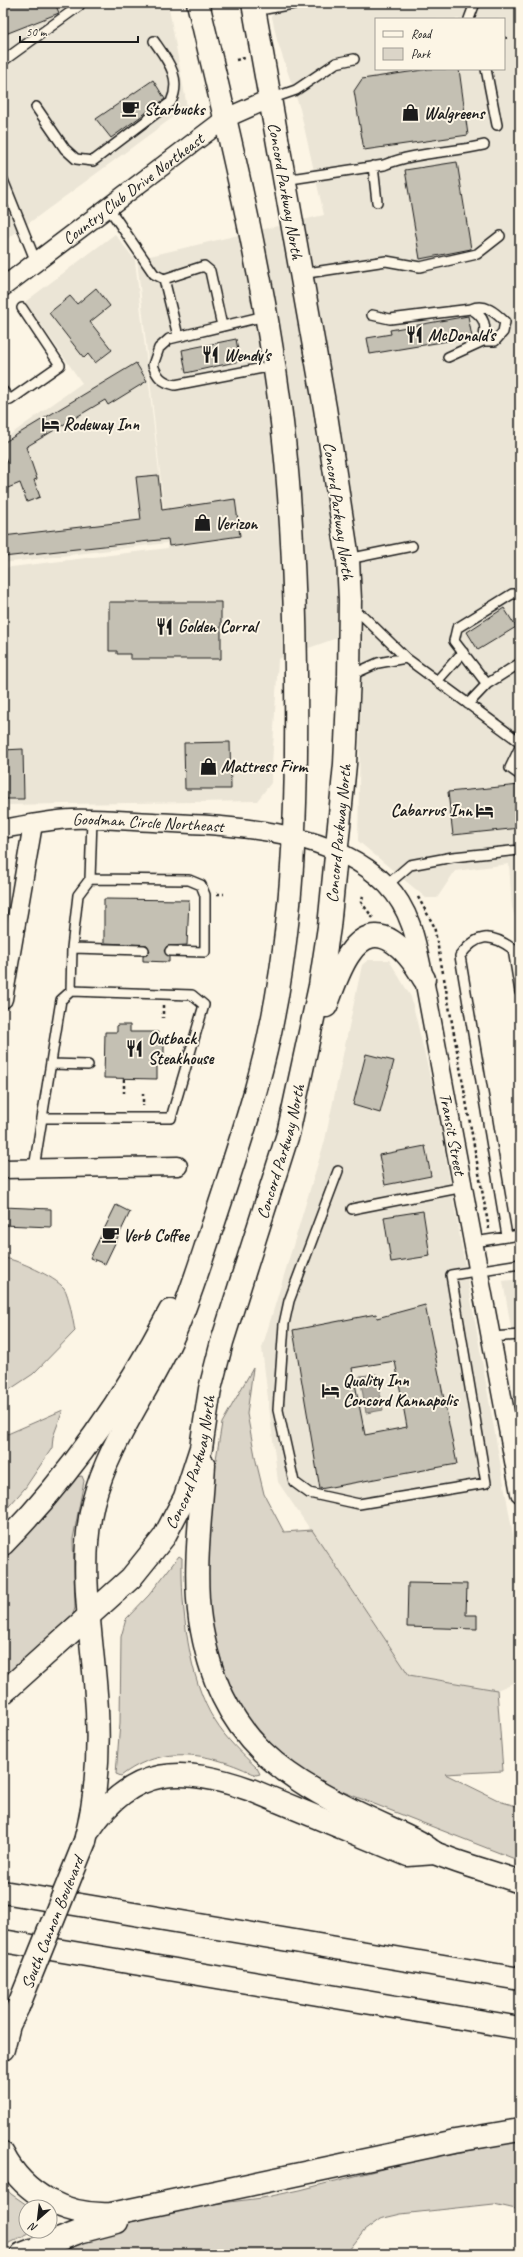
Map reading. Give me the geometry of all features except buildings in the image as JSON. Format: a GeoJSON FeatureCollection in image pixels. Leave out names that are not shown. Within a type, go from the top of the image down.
{"type":"FeatureCollection","features":[{"type":"Feature","properties":{"kind":"highway"},"geometry":{"type":"LineString","coordinates":[[86,1838],[96,1783],[98,1749],[95,1678],[87,1616],[89,1527],[98,1486],[113,1450],[178,1324],[217,1212],[254,1095],[277,1003],[288,921],[294,837],[297,684],[295,595],[284,436],[265,316],[245,205],[226,118],[198,3]]}},
{"type":"Feature","properties":{"kind":"highway","name":"Concord Parkway North"},"geometry":{"type":"LineString","coordinates":[[3,1694],[87,1616],[131,1578],[164,1537],[188,1490],[201,1448],[207,1422],[215,1366],[288,1134],[320,986],[343,799],[350,676],[348,559],[344,525],[254,7]]}},
{"type":"Feature","properties":{"kind":"highway"},"geometry":{"type":"LineString","coordinates":[[307,1050],[350,953],[365,939],[384,937],[398,944],[412,958],[424,979]]}},
{"type":"Feature","properties":{"kind":"highway"},"geometry":{"type":"LineString","coordinates":[[3,1544],[69,1469],[114,1405],[169,1313],[217,1212]]}},
{"type":"Feature","properties":{"kind":"highway"},"geometry":{"type":"LineString","coordinates":[[207,1422],[198,1595],[201,1625],[210,1664],[228,1708],[251,1740],[284,1771],[306,1787],[343,1807],[417,1840],[435,1853],[520,1882]]}},
{"type":"Feature","properties":{"kind":"highway"},"geometry":{"type":"LineString","coordinates":[[86,1838],[108,1805],[130,1788],[156,1778],[189,1774],[227,1782],[251,1790],[408,1855],[435,1853]]}},
{"type":"Feature","properties":{"kind":"highway","name":"South Cannon Boulevard"},"geometry":{"type":"LineString","coordinates":[[3,2049],[14,2016],[86,1838]]}},
{"type":"Feature","properties":{"kind":"highway"},"geometry":{"type":"LineString","coordinates":[[3,1892],[520,1979]]}},
{"type":"Feature","properties":{"kind":"highway"},"geometry":{"type":"LineString","coordinates":[[3,1941],[520,2028]]}},
{"type":"Feature","properties":{"kind":"highway"},"geometry":{"type":"LineString","coordinates":[[3,2154],[14,2172],[36,2193],[53,2203],[76,2212],[93,2215],[111,2214],[454,2141],[520,2130]]}},
{"type":"Feature","properties":{"kind":"highway"},"geometry":{"type":"LineString","coordinates":[[22,2254],[79,2232],[119,2222],[196,2197]]}},
{"type":"Feature","properties":{"kind":"street","name":"Country Club Drive Northeast"},"geometry":{"type":"LineString","coordinates":[[3,287],[226,118],[269,99]]}},
{"type":"Feature","properties":{"kind":"street","name":"Goodman Circle Northeast"},"geometry":{"type":"LineString","coordinates":[[3,829],[71,819],[92,819],[200,825],[294,837]]}},
{"type":"Feature","properties":{"kind":"street"},"geometry":{"type":"LineString","coordinates":[[3,1000],[33,824]]}},
{"type":"Feature","properties":{"kind":"street","name":"Transit Street"},"geometry":{"type":"LineString","coordinates":[[294,837],[337,851],[362,866],[386,885],[407,913],[424,979],[520,1493]]}},
{"type":"Feature","properties":{"kind":"street"},"geometry":{"type":"LineString","coordinates":[[3,1168],[178,1166]]}},
{"type":"Feature","properties":{"kind":"lane"},"geometry":{"type":"LineString","coordinates":[[3,61],[78,6],[77,3]]}},
{"type":"Feature","properties":{"kind":"lane"},"geometry":{"type":"LineString","coordinates":[[254,7],[298,3]]}},
{"type":"Feature","properties":{"kind":"lane"},"geometry":{"type":"LineString","coordinates":[[469,18],[475,3]]}},
{"type":"Feature","properties":{"kind":"lane"},"geometry":{"type":"LineString","coordinates":[[36,107],[70,154],[76,159],[93,161],[171,102],[175,93],[172,68],[154,42]]}},
{"type":"Feature","properties":{"kind":"lane"},"geometry":{"type":"LineString","coordinates":[[269,99],[296,90],[336,63],[354,59]]}},
{"type":"Feature","properties":{"kind":"lane"},"geometry":{"type":"LineString","coordinates":[[486,70],[497,125]]}},
{"type":"Feature","properties":{"kind":"lane"},"geometry":{"type":"LineString","coordinates":[[284,180],[384,165],[397,160],[462,150],[484,144]]}},
{"type":"Feature","properties":{"kind":"lane"},"geometry":{"type":"LineString","coordinates":[[373,166],[377,202]]}},
{"type":"Feature","properties":{"kind":"lane"},"geometry":{"type":"LineString","coordinates":[[3,180],[36,262]]}},
{"type":"Feature","properties":{"kind":"lane"},"geometry":{"type":"LineString","coordinates":[[108,207],[154,274],[164,279],[204,266],[210,271],[222,326]]}},
{"type":"Feature","properties":{"kind":"lane"},"geometry":{"type":"LineString","coordinates":[[301,274],[386,261],[420,267],[477,254],[500,236]]}},
{"type":"Feature","properties":{"kind":"lane"},"geometry":{"type":"LineString","coordinates":[[164,279],[178,336]]}},
{"type":"Feature","properties":{"kind":"lane"},"geometry":{"type":"LineString","coordinates":[[372,315],[390,319],[477,306],[488,308],[504,322],[503,332],[495,341],[483,341],[448,358]]}},
{"type":"Feature","properties":{"kind":"lane"},"geometry":{"type":"LineString","coordinates":[[3,391],[10,400],[60,365],[22,308]]}},
{"type":"Feature","properties":{"kind":"lane"},"geometry":{"type":"LineString","coordinates":[[471,308],[481,314],[486,327],[483,341]]}},
{"type":"Feature","properties":{"kind":"lane"},"geometry":{"type":"LineString","coordinates":[[265,316],[169,339],[154,357],[153,365],[157,375],[165,382],[175,385],[273,366]]}},
{"type":"Feature","properties":{"kind":"lane"},"geometry":{"type":"LineString","coordinates":[[348,559],[412,546]]}},
{"type":"Feature","properties":{"kind":"lane"},"geometry":{"type":"LineString","coordinates":[[487,684],[454,641],[457,628],[512,594],[520,594]]}},
{"type":"Feature","properties":{"kind":"lane"},"geometry":{"type":"LineString","coordinates":[[350,612],[363,616],[406,658],[520,742]]}},
{"type":"Feature","properties":{"kind":"lane"},"geometry":{"type":"LineString","coordinates":[[437,681],[462,652]]}},
{"type":"Feature","properties":{"kind":"lane"},"geometry":{"type":"LineString","coordinates":[[350,676],[378,663],[406,658]]}},
{"type":"Feature","properties":{"kind":"lane"},"geometry":{"type":"LineString","coordinates":[[468,704],[487,684],[520,663]]}},
{"type":"Feature","properties":{"kind":"lane"},"geometry":{"type":"LineString","coordinates":[[520,747],[510,768],[520,775]]}},
{"type":"Feature","properties":{"kind":"lane"},"geometry":{"type":"LineString","coordinates":[[71,991],[72,948],[78,895],[90,879],[92,819]]}},
{"type":"Feature","properties":{"kind":"lane"},"geometry":{"type":"LineString","coordinates":[[386,885],[410,865],[453,857],[520,850]]}},
{"type":"Feature","properties":{"kind":"lane"},"geometry":{"type":"LineString","coordinates":[[90,879],[189,880],[201,885],[206,894],[205,952],[170,951]]}},
{"type":"Feature","properties":{"kind":"lane"},"geometry":{"type":"LineString","coordinates":[[507,1236],[460,956],[468,945],[485,937],[501,940],[513,949],[520,992]]}},
{"type":"Feature","properties":{"kind":"lane"},"geometry":{"type":"LineString","coordinates":[[72,948],[144,950]]}},
{"type":"Feature","properties":{"kind":"lane"},"geometry":{"type":"LineString","coordinates":[[34,1168],[61,1000],[71,991],[192,995],[204,1005],[171,1118],[43,1118]]}},
{"type":"Feature","properties":{"kind":"lane"},"geometry":{"type":"LineString","coordinates":[[51,1064],[88,1065]]}},
{"type":"Feature","properties":{"kind":"lane"},"geometry":{"type":"LineString","coordinates":[[338,1171],[288,1301],[284,1324],[278,1410],[294,1482],[309,1493],[359,1504],[486,1483],[451,1275],[520,1264]]}},
{"type":"Feature","properties":{"kind":"lane"},"geometry":{"type":"LineString","coordinates":[[352,1209],[464,1187]]}},
{"type":"Feature","properties":{"kind":"lane"},"geometry":{"type":"LineString","coordinates":[[474,1242],[520,1235]]}},
{"type":"Feature","properties":{"kind":"lane"},"geometry":{"type":"LineString","coordinates":[[492,1338],[520,1335]]}},
{"type":"Feature","properties":{"kind":"path"},"geometry":{"type":"LineString","coordinates":[[505,38],[509,37]]}},
{"type":"Feature","properties":{"kind":"path"},"geometry":{"type":"LineString","coordinates":[[236,60],[246,58]]}},
{"type":"Feature","properties":{"kind":"path"},"geometry":{"type":"LineString","coordinates":[[363,896],[360,902],[374,920]]}},
{"type":"Feature","properties":{"kind":"path"},"geometry":{"type":"LineString","coordinates":[[164,1057],[175,1058]]}},
{"type":"Feature","properties":{"kind":"path"},"geometry":{"type":"LineString","coordinates":[[124,1079],[124,1093]]}},
{"type":"Feature","properties":{"kind":"shaded area"},"geometry":{"type":"Polygon","coordinates":[[[3,3],[168,3],[187,107],[3,242],[3,3]]]}},
{"type":"Feature","properties":{"kind":"shaded area"},"geometry":{"type":"Polygon","coordinates":[[[269,3],[520,3],[520,934],[512,907],[509,864],[455,871],[437,898],[426,898],[358,841],[362,629],[278,659],[271,783],[257,801],[3,805],[3,568],[168,548],[137,259],[324,215],[300,109],[277,40],[269,3]]]}},
{"type":"Feature","properties":{"kind":"shaded area"},"geometry":{"type":"Polygon","coordinates":[[[115,234],[135,260],[167,543],[3,563],[3,440],[82,383],[25,302],[115,234]]]}},
{"type":"Feature","properties":{"kind":"shaded area"},"geometry":{"type":"Polygon","coordinates":[[[368,960],[389,960],[411,997],[435,1097],[520,1574],[520,1680],[497,1690],[409,1675],[278,1482],[262,1348],[325,1140],[362,965],[368,960]]]}},
{"type":"Feature","properties":{"kind":"shaded area"},"geometry":{"type":"Polygon","coordinates":[[[520,1279],[520,1351],[515,1351],[503,1281],[520,1279]]]}},
{"type":"Feature","properties":{"kind":"shaded area"},"geometry":{"type":"Polygon","coordinates":[[[377,1374],[383,1410],[366,1413],[360,1376],[377,1374]]]}},
{"type":"Feature","properties":{"kind":"green space"},"geometry":{"type":"Polygon","coordinates":[[[3,1258],[35,1269],[53,1279],[64,1288],[69,1302],[75,1331],[33,1374],[3,1394],[3,1258]]]}},
{"type":"Feature","properties":{"kind":"green space"},"geometry":{"type":"Polygon","coordinates":[[[253,1368],[247,1414],[264,1494],[284,1532],[312,1530],[409,1675],[497,1690],[503,1771],[445,1774],[502,1802],[520,1807],[520,1861],[318,1782],[291,1764],[238,1716],[200,1629],[213,1477],[222,1423],[253,1368]]]}},
{"type":"Feature","properties":{"kind":"green space"},"geometry":{"type":"Polygon","coordinates":[[[63,1410],[53,1437],[52,1448],[25,1488],[3,1513],[3,1436],[63,1410]]]}},
{"type":"Feature","properties":{"kind":"green space"},"geometry":{"type":"Polygon","coordinates":[[[82,1476],[84,1481],[73,1539],[75,1608],[73,1614],[3,1679],[3,1560],[30,1532],[76,1477],[82,1476]]]}},
{"type":"Feature","properties":{"kind":"green space"},"geometry":{"type":"Polygon","coordinates":[[[179,1556],[182,1558],[183,1598],[188,1642],[198,1685],[219,1728],[234,1746],[257,1768],[260,1774],[256,1775],[222,1761],[205,1757],[170,1755],[153,1759],[137,1766],[121,1776],[116,1774],[120,1723],[121,1637],[126,1619],[149,1595],[179,1556]]]}},
{"type":"Feature","properties":{"kind":"green space"},"geometry":{"type":"Polygon","coordinates":[[[520,2141],[520,2210],[494,2204],[401,2214],[380,2219],[364,2231],[346,2254],[28,2254],[98,2229],[205,2205],[262,2198],[300,2190],[414,2161],[520,2141]]]}},
{"type":"Feature","properties":{"kind":"green space"},"geometry":{"type":"Polygon","coordinates":[[[3,2185],[11,2194],[18,2199],[18,2238],[3,2246],[3,2185]]]}},
{"type":"Feature","properties":{"kind":"place","name":"Starbucks"},"geometry":{"type":"Point","coordinates":[131,109]}},
{"type":"Feature","properties":{"kind":"place","name":"Walgreens"},"geometry":{"type":"Point","coordinates":[411,113]}},
{"type":"Feature","properties":{"kind":"place","name":"McDonald's"},"geometry":{"type":"Point","coordinates":[415,335]}},
{"type":"Feature","properties":{"kind":"place","name":"Wendy's"},"geometry":{"type":"Point","coordinates":[211,355]}},
{"type":"Feature","properties":{"kind":"place","name":"Rodeway Inn"},"geometry":{"type":"Point","coordinates":[50,424]}},
{"type":"Feature","properties":{"kind":"place","name":"Verizon"},"geometry":{"type":"Point","coordinates":[202,523]}},
{"type":"Feature","properties":{"kind":"place","name":"Golden Corral"},"geometry":{"type":"Point","coordinates":[165,626]}},
{"type":"Feature","properties":{"kind":"place","name":"Mattress Firm"},"geometry":{"type":"Point","coordinates":[208,766]}},
{"type":"Feature","properties":{"kind":"place","name":"Cabarrus Inn"},"geometry":{"type":"Point","coordinates":[485,810]}},
{"type":"Feature","properties":{"kind":"place","name":"Outback Steakhouse"},"geometry":{"type":"Point","coordinates":[135,1048]}},
{"type":"Feature","properties":{"kind":"place","name":"Verb Coffee"},"geometry":{"type":"Point","coordinates":[110,1235]}},
{"type":"Feature","properties":{"kind":"place","name":"Quality Inn Concord Kannapolis"},"geometry":{"type":"Point","coordinates":[330,1390]}}]}
